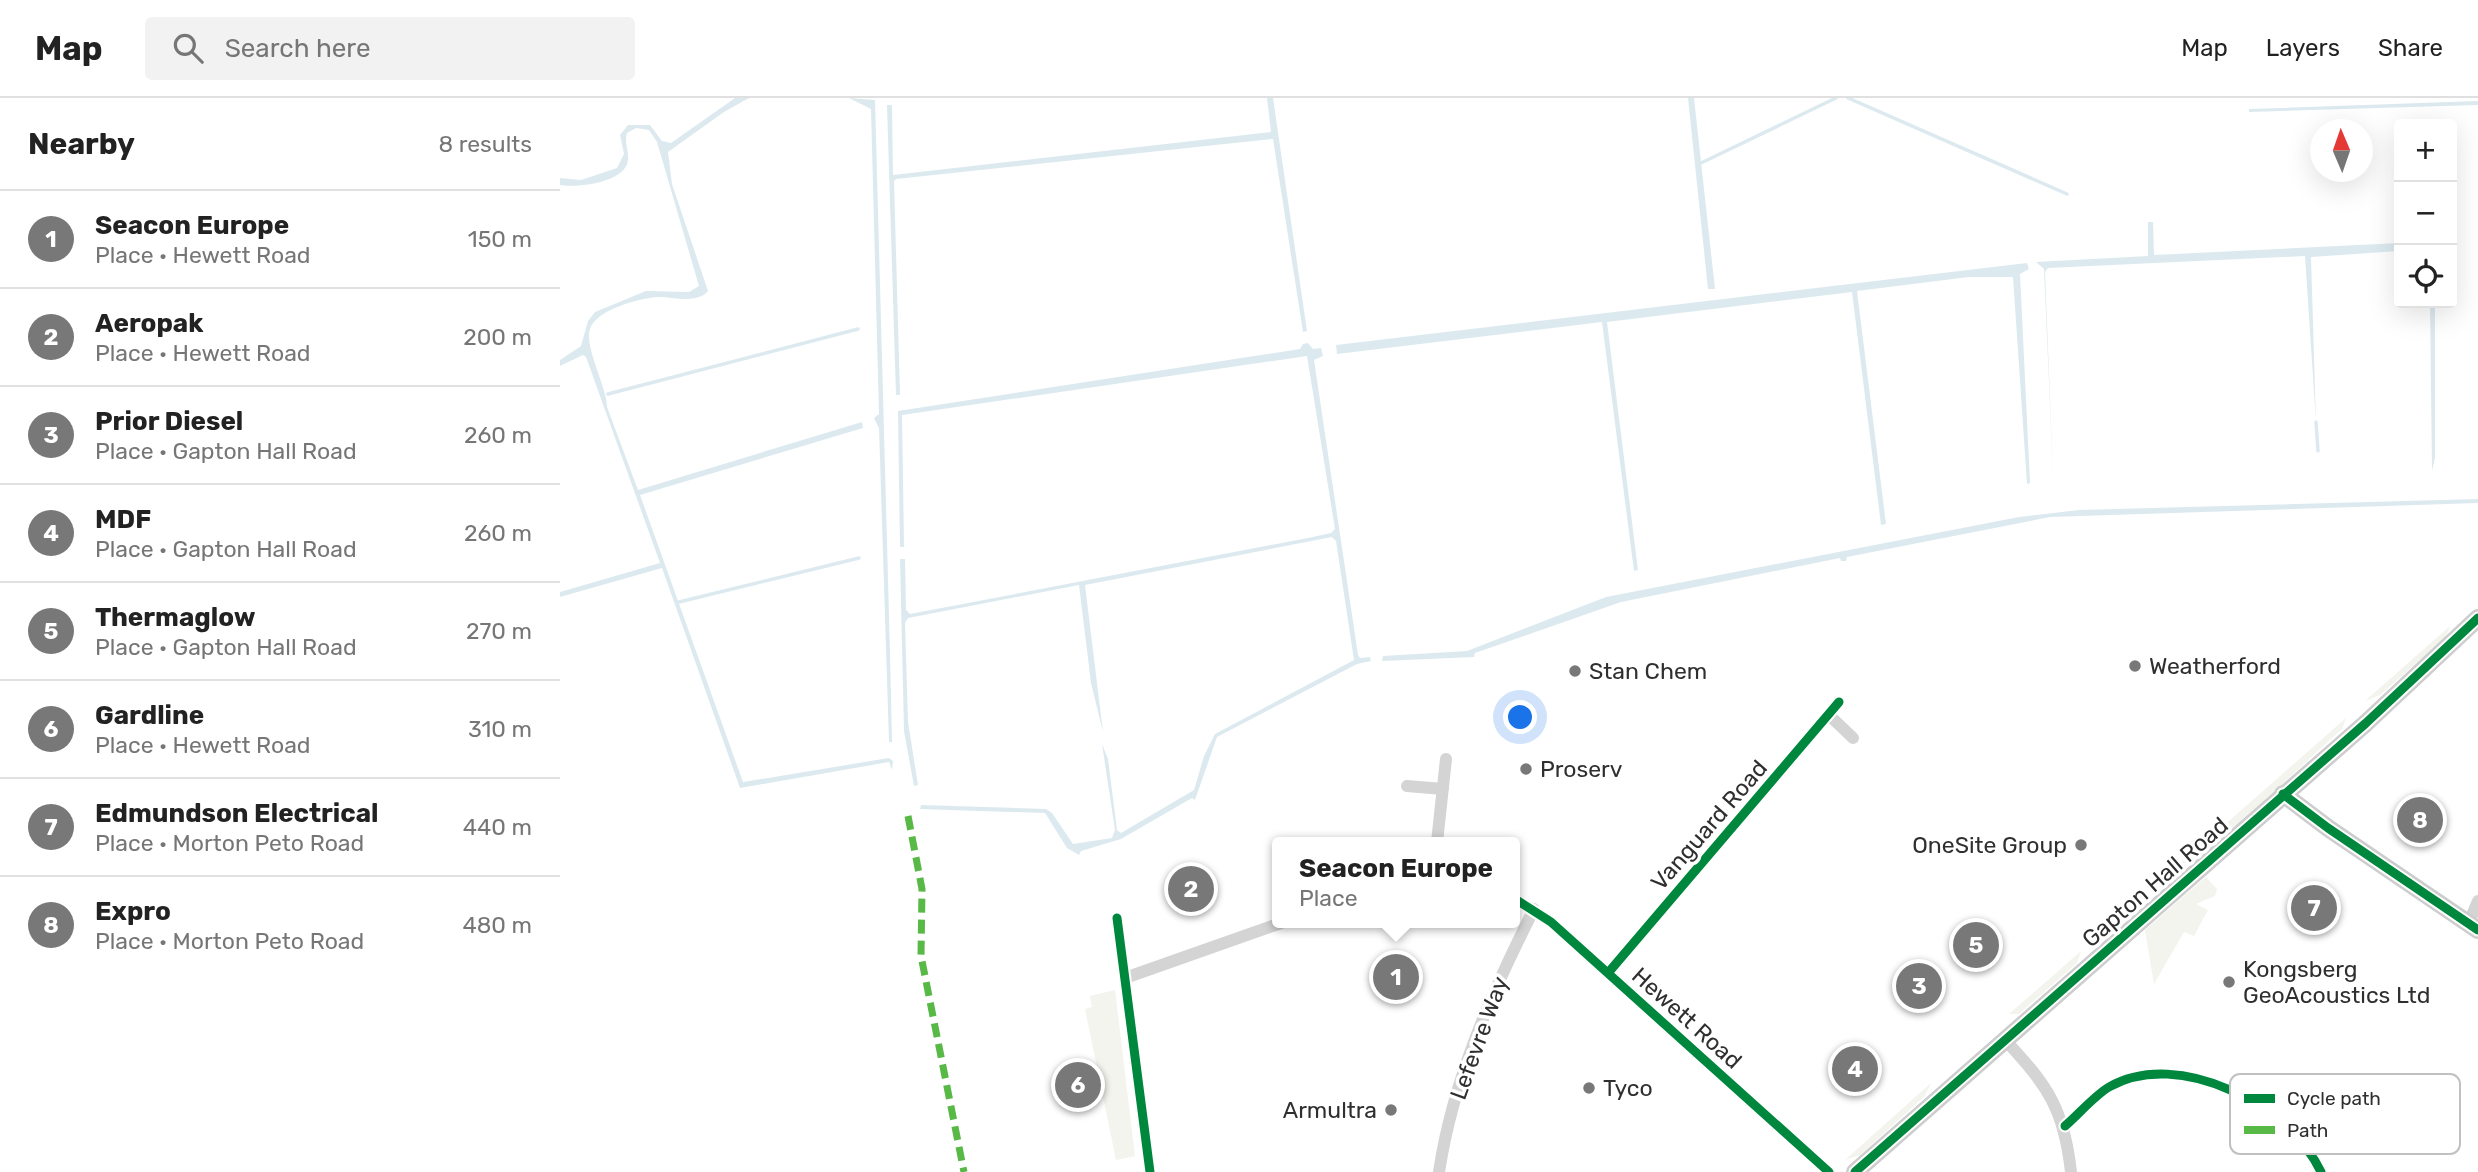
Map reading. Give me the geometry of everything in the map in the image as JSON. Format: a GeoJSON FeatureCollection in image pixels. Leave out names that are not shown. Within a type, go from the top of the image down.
{"type":"FeatureCollection","features":[{"type":"Feature","properties":{"kind":"street","name":"Gapton Hall Road"},"geometry":{"type":"LineString","coordinates":[[1855,1172],[2366,723],[2478,618]]}},
{"type":"Feature","properties":{"kind":"street","name":"Vanguard Road"},"geometry":{"type":"LineString","coordinates":[[1608,973],[1839,702]]}},
{"type":"Feature","properties":{"kind":"street"},"geometry":{"type":"LineString","coordinates":[[1829,715],[1853,737]]}},
{"type":"Feature","properties":{"kind":"street"},"geometry":{"type":"LineString","coordinates":[[1438,837],[1446,759]]}},
{"type":"Feature","properties":{"kind":"street"},"geometry":{"type":"LineString","coordinates":[[1407,786],[1443,789]]}},
{"type":"Feature","properties":{"kind":"street"},"geometry":{"type":"LineString","coordinates":[[2283,794],[2328,828],[2473,926],[2478,901]]}},
{"type":"Feature","properties":{"kind":"street","name":"Hewett Road"},"geometry":{"type":"LineString","coordinates":[[1520,902],[1534,909],[1608,973],[1829,1172]]}},
{"type":"Feature","properties":{"kind":"street","name":"Lefevre Way"},"geometry":{"type":"LineString","coordinates":[[1439,1172],[1458,1092],[1489,999],[1534,909]]}},
{"type":"Feature","properties":{"kind":"street"},"geometry":{"type":"LineString","coordinates":[[1117,918],[1150,1172]]}},
{"type":"Feature","properties":{"kind":"street"},"geometry":{"type":"LineString","coordinates":[[1125,978],[1272,926]]}},
{"type":"Feature","properties":{"kind":"street"},"geometry":{"type":"LineString","coordinates":[[2006,1041],[2044,1083],[2065,1126],[2071,1172]]}},
{"type":"Feature","properties":{"kind":"street"},"geometry":{"type":"LineString","coordinates":[[2065,1126],[2109,1087],[2149,1074],[2184,1075],[2230,1091]]}},
{"type":"Feature","properties":{"kind":"street"},"geometry":{"type":"LineString","coordinates":[[2313,1154],[2321,1172]]}},
{"type":"Feature","properties":{"kind":"shaded area"},"geometry":{"type":"Polygon","coordinates":[[[735,98],[749,98],[724,112],[668,152],[672,184],[708,291],[690,299],[648,298],[609,311],[600,316],[590,329],[590,346],[607,407],[638,490],[862,422],[863,428],[640,495],[743,782],[889,758],[893,761],[892,770],[889,762],[740,788],[662,568],[560,597],[560,592],[660,563],[586,357],[583,355],[560,366],[560,360],[581,346],[588,321],[595,312],[646,291],[689,292],[699,286],[657,142],[649,130],[636,128],[627,133],[628,160],[625,168],[610,179],[577,186],[560,185],[560,178],[581,180],[617,168],[624,154],[620,135],[628,125],[650,125],[662,141],[671,143],[735,98]]]}},
{"type":"Feature","properties":{"kind":"shaded area"},"geometry":{"type":"Polygon","coordinates":[[[849,98],[875,100],[892,742],[889,742],[879,428],[874,418],[879,414],[871,109],[849,98]]]}},
{"type":"Feature","properties":{"kind":"shaded area"},"geometry":{"type":"Polygon","coordinates":[[[1267,98],[1273,98],[1307,331],[1303,332],[1273,139],[896,179],[900,395],[896,395],[887,105],[892,105],[893,175],[1271,132],[1267,98]]]}},
{"type":"Feature","properties":{"kind":"shaded area"},"geometry":{"type":"Polygon","coordinates":[[[1688,98],[1694,98],[1715,289],[1708,289],[1688,98]]]}},
{"type":"Feature","properties":{"kind":"shaded area"},"geometry":{"type":"Polygon","coordinates":[[[2478,101],[2478,105],[2249,112],[2249,109],[2478,101]]]}},
{"type":"Feature","properties":{"kind":"shaded area"},"geometry":{"type":"Polygon","coordinates":[[[2148,222],[2153,222],[2154,255],[2394,243],[2394,251],[2311,257],[2316,422],[2305,256],[2048,268],[2045,272],[2054,497],[2044,269],[2036,262],[2148,256],[2148,222]]]}},
{"type":"Feature","properties":{"kind":"shaded area"},"geometry":{"type":"Polygon","coordinates":[[[2027,263],[2029,269],[2020,274],[2030,483],[2027,484],[2013,277],[1969,277],[1857,291],[1886,524],[1881,525],[1852,292],[1607,322],[1638,570],[1634,571],[1602,322],[1337,354],[1336,345],[2027,263]]]}},
{"type":"Feature","properties":{"kind":"shaded area"},"geometry":{"type":"Polygon","coordinates":[[[2430,308],[2435,308],[2435,458],[2432,471],[2430,308]]]}},
{"type":"Feature","properties":{"kind":"shaded area"},"geometry":{"type":"Polygon","coordinates":[[[1308,343],[1313,349],[1321,348],[1323,356],[1314,360],[1358,655],[1360,658],[1370,657],[1371,661],[1357,664],[1217,737],[1195,800],[1192,798],[1121,839],[1081,851],[1079,855],[1067,848],[1045,813],[920,809],[921,805],[1046,809],[1052,813],[1073,844],[1112,838],[1115,830],[1102,744],[1108,759],[1117,830],[1121,833],[1194,790],[1204,756],[1215,734],[1354,660],[1336,541],[1332,537],[1085,585],[1103,732],[1091,683],[1079,585],[908,618],[905,623],[908,722],[918,785],[914,786],[904,731],[900,559],[905,559],[906,610],[910,614],[1308,538],[1331,533],[1335,529],[1307,356],[902,415],[904,547],[900,547],[898,411],[1300,349],[1303,344],[1308,343]]]}},
{"type":"Feature","properties":{"kind":"shaded area"},"geometry":{"type":"Polygon","coordinates":[[[2478,499],[2478,503],[2050,517],[1847,557],[1846,561],[1841,561],[1840,558],[1621,602],[1475,653],[1474,657],[1382,661],[1383,656],[1467,651],[1606,597],[2019,517],[2079,510],[2478,499]]]}},
{"type":"Feature","properties":{"kind":"shaded area"},"geometry":{"type":"Polygon","coordinates":[[[2450,626],[2446,637],[2380,695],[2365,701],[2450,626]]]}},
{"type":"Feature","properties":{"kind":"shaded area"},"geometry":{"type":"Polygon","coordinates":[[[2346,718],[2342,729],[2260,804],[2211,846],[2179,865],[2346,718]]]}},
{"type":"Feature","properties":{"kind":"shaded area"},"geometry":{"type":"Polygon","coordinates":[[[2206,877],[2217,889],[2215,896],[2196,904],[2208,910],[2194,936],[2184,932],[2154,984],[2145,930],[2206,877]]]}},
{"type":"Feature","properties":{"kind":"shaded area"},"geometry":{"type":"Polygon","coordinates":[[[2081,951],[2077,963],[2019,1014],[2009,1014],[2081,951]]]}},
{"type":"Feature","properties":{"kind":"shaded area"},"geometry":{"type":"Polygon","coordinates":[[[1115,990],[1135,1156],[1116,1160],[1085,1009],[1092,1007],[1090,996],[1115,990]]]}},
{"type":"Feature","properties":{"kind":"shaded area"},"geometry":{"type":"Polygon","coordinates":[[[1931,1083],[1925,1096],[1860,1155],[1845,1160],[1931,1083]]]}},
{"type":"Feature","properties":{"kind":"waterway"},"geometry":{"type":"LineString","coordinates":[[1701,163],[1836,98]]}},
{"type":"Feature","properties":{"kind":"waterway"},"geometry":{"type":"LineString","coordinates":[[1848,98],[2067,194]]}},
{"type":"Feature","properties":{"kind":"waterway"},"geometry":{"type":"LineString","coordinates":[[608,394],[858,329]]}},
{"type":"Feature","properties":{"kind":"waterway"},"geometry":{"type":"LineString","coordinates":[[2316,422],[2318,451]]}},
{"type":"Feature","properties":{"kind":"waterway"},"geometry":{"type":"LineString","coordinates":[[679,602],[859,558]]}},
{"type":"Feature","properties":{"kind":"marked path"},"geometry":{"type":"LineString","coordinates":[[908,816],[922,889],[921,956],[964,1172]]}},
{"type":"Feature","properties":{"kind":"cycle path"},"geometry":{"type":"LineString","coordinates":[[1855,1172],[2366,723],[2478,618]]}},
{"type":"Feature","properties":{"kind":"cycle path"},"geometry":{"type":"LineString","coordinates":[[1608,973],[1839,702]]}},
{"type":"Feature","properties":{"kind":"cycle path"},"geometry":{"type":"LineString","coordinates":[[2283,794],[2328,828],[2478,930]]}},
{"type":"Feature","properties":{"kind":"cycle path"},"geometry":{"type":"LineString","coordinates":[[1520,902],[1551,922],[1829,1172]]}},
{"type":"Feature","properties":{"kind":"cycle path"},"geometry":{"type":"LineString","coordinates":[[1117,918],[1150,1172]]}},
{"type":"Feature","properties":{"kind":"cycle path"},"geometry":{"type":"LineString","coordinates":[[2065,1126],[2103,1091],[2137,1076],[2167,1074],[2199,1079],[2230,1090]]}},
{"type":"Feature","properties":{"kind":"cycle path"},"geometry":{"type":"LineString","coordinates":[[2310,1154],[2321,1172]]}},
{"type":"Feature","properties":{"kind":"place","name":"Weatherford"},"geometry":{"type":"Point","coordinates":[2135,666]}},
{"type":"Feature","properties":{"kind":"place","name":"Stan Chem"},"geometry":{"type":"Point","coordinates":[1575,671]}},
{"type":"Feature","properties":{"kind":"place","name":"Proserv"},"geometry":{"type":"Point","coordinates":[1526,769]}},
{"type":"Feature","properties":{"kind":"place","name":"Expro"},"geometry":{"type":"Point","coordinates":[2420,820]}},
{"type":"Feature","properties":{"kind":"place","name":"OneSite Group"},"geometry":{"type":"Point","coordinates":[2081,845]}},
{"type":"Feature","properties":{"kind":"place","name":"Aeropak"},"geometry":{"type":"Point","coordinates":[1191,889]}},
{"type":"Feature","properties":{"kind":"place","name":"Edmundson Electrical"},"geometry":{"type":"Point","coordinates":[2314,908]}},
{"type":"Feature","properties":{"kind":"place","name":"Thermaglow"},"geometry":{"type":"Point","coordinates":[1976,945]}},
{"type":"Feature","properties":{"kind":"place","name":"Seacon Europe"},"geometry":{"type":"Point","coordinates":[1396,977]}},
{"type":"Feature","properties":{"kind":"place","name":"Kongsberg GeoAcoustics Ltd"},"geometry":{"type":"Point","coordinates":[2229,982]}},
{"type":"Feature","properties":{"kind":"place","name":"Prior Diesel"},"geometry":{"type":"Point","coordinates":[1919,986]}},
{"type":"Feature","properties":{"kind":"place","name":"MDF"},"geometry":{"type":"Point","coordinates":[1855,1069]}},
{"type":"Feature","properties":{"kind":"place","name":"Gardline"},"geometry":{"type":"Point","coordinates":[1078,1085]}},
{"type":"Feature","properties":{"kind":"place","name":"Tyco"},"geometry":{"type":"Point","coordinates":[1589,1088]}},
{"type":"Feature","properties":{"kind":"place","name":"Armultra"},"geometry":{"type":"Point","coordinates":[1391,1110]}}]}
